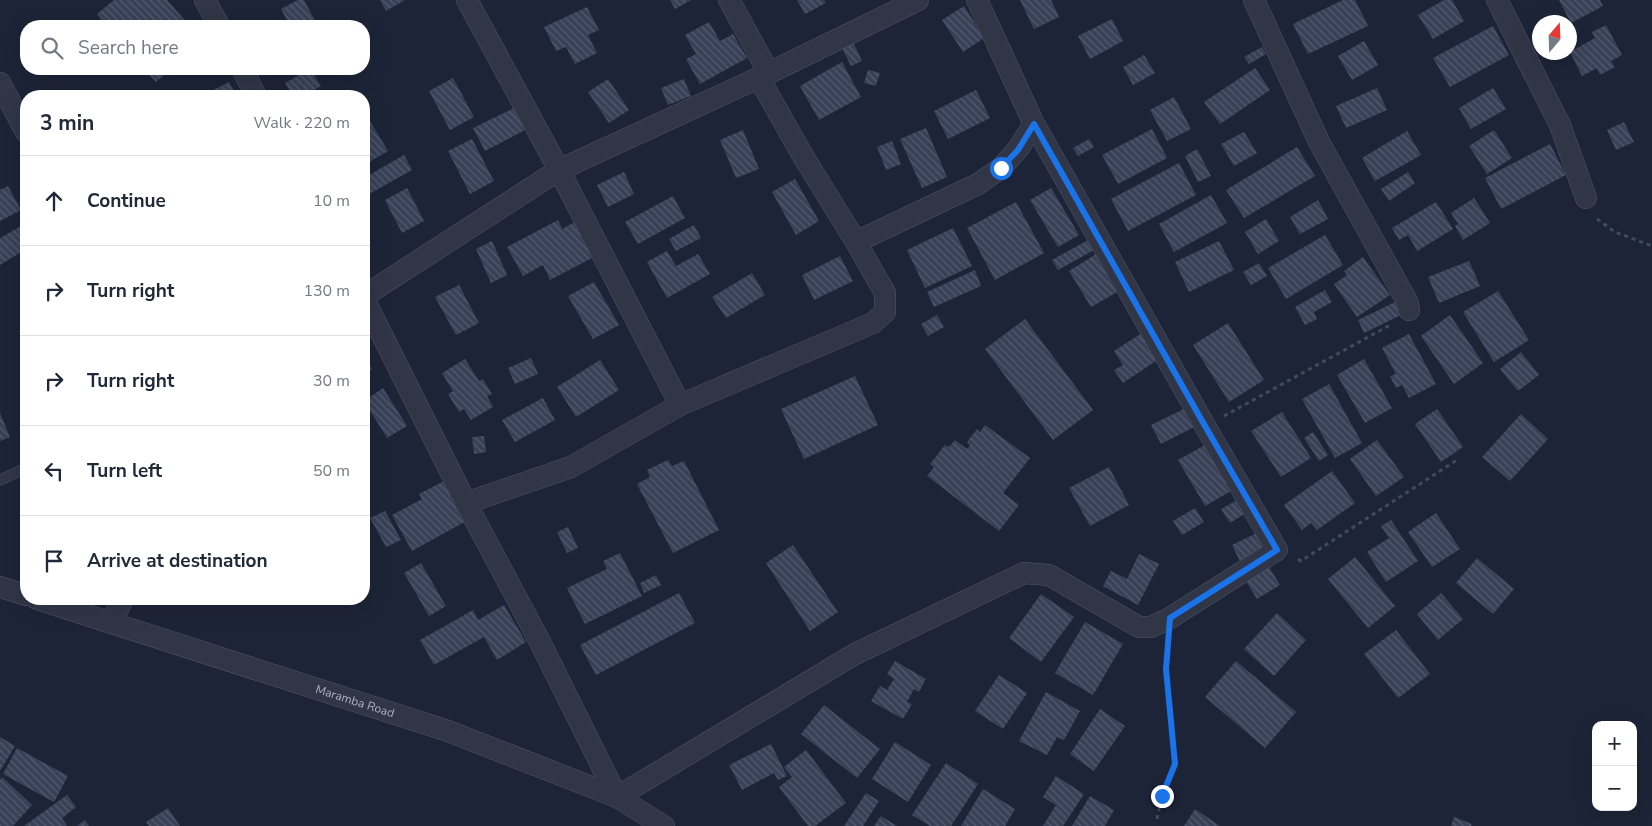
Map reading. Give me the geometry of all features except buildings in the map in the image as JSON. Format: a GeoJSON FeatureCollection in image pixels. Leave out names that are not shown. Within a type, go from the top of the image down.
{"type":"FeatureCollection","features":[{"type":"Feature","properties":{"kind":"street"},"geometry":{"type":"LineString","coordinates":[[205,0],[216,20]]}},
{"type":"Feature","properties":{"kind":"street"},"geometry":{"type":"LineString","coordinates":[[467,0],[559,170],[680,405]]}},
{"type":"Feature","properties":{"kind":"street"},"geometry":{"type":"LineString","coordinates":[[466,503],[570,466],[680,405],[873,323],[885,312],[885,293],[803,156],[729,0]]}},
{"type":"Feature","properties":{"kind":"street"},"geometry":{"type":"LineString","coordinates":[[370,294],[559,170],[764,76],[918,0]]}},
{"type":"Feature","properties":{"kind":"street"},"geometry":{"type":"LineString","coordinates":[[370,310],[466,503],[540,640],[617,797],[855,654],[1024,573],[1049,575],[1139,627],[1151,628],[1277,550],[1034,124],[977,0]]}},
{"type":"Feature","properties":{"kind":"street"},"geometry":{"type":"LineString","coordinates":[[1254,0],[1320,142],[1408,303],[1409,310]]}},
{"type":"Feature","properties":{"kind":"street"},"geometry":{"type":"LineString","coordinates":[[1497,0],[1560,125],[1586,198]]}},
{"type":"Feature","properties":{"kind":"street"},"geometry":{"type":"LineString","coordinates":[[245,75],[253,90]]}},
{"type":"Feature","properties":{"kind":"street"},"geometry":{"type":"LineString","coordinates":[[0,83],[20,121]]}},
{"type":"Feature","properties":{"kind":"street"},"geometry":{"type":"LineString","coordinates":[[856,242],[978,184],[1001,168],[1018,150],[1034,124]]}},
{"type":"Feature","properties":{"kind":"street"},"geometry":{"type":"LineString","coordinates":[[0,586],[20,593]]}},
{"type":"Feature","properties":{"kind":"street","name":"Maramba Road"},"geometry":{"type":"LineString","coordinates":[[56,605],[448,732],[617,797],[664,826]]}},
{"type":"Feature","properties":{"kind":"street"},"geometry":{"type":"LineString","coordinates":[[111,623],[121,605]]}},
{"type":"Feature","properties":{"kind":"lane"},"geometry":{"type":"LineString","coordinates":[[0,480],[20,471]]}},
{"type":"Feature","properties":{"kind":"path"},"geometry":{"type":"LineString","coordinates":[[1586,198],[1596,218],[1615,232],[1652,246]]}},
{"type":"Feature","properties":{"kind":"path"},"geometry":{"type":"LineString","coordinates":[[1205,426],[1406,316],[1409,310]]}},
{"type":"Feature","properties":{"kind":"path"},"geometry":{"type":"LineString","coordinates":[[1277,550],[1301,561],[1457,460]]}},
{"type":"Feature","properties":{"kind":"path"},"geometry":{"type":"LineString","coordinates":[[1157,819],[1162,796],[1175,764],[1166,669],[1170,618]]}},
{"type":"Feature","properties":{"kind":"route"},"geometry":{"type":"LineString","coordinates":[[1001,168],[1018,150],[1034,124],[1277,550],[1170,618],[1166,669],[1175,764],[1162,796]]}}]}
